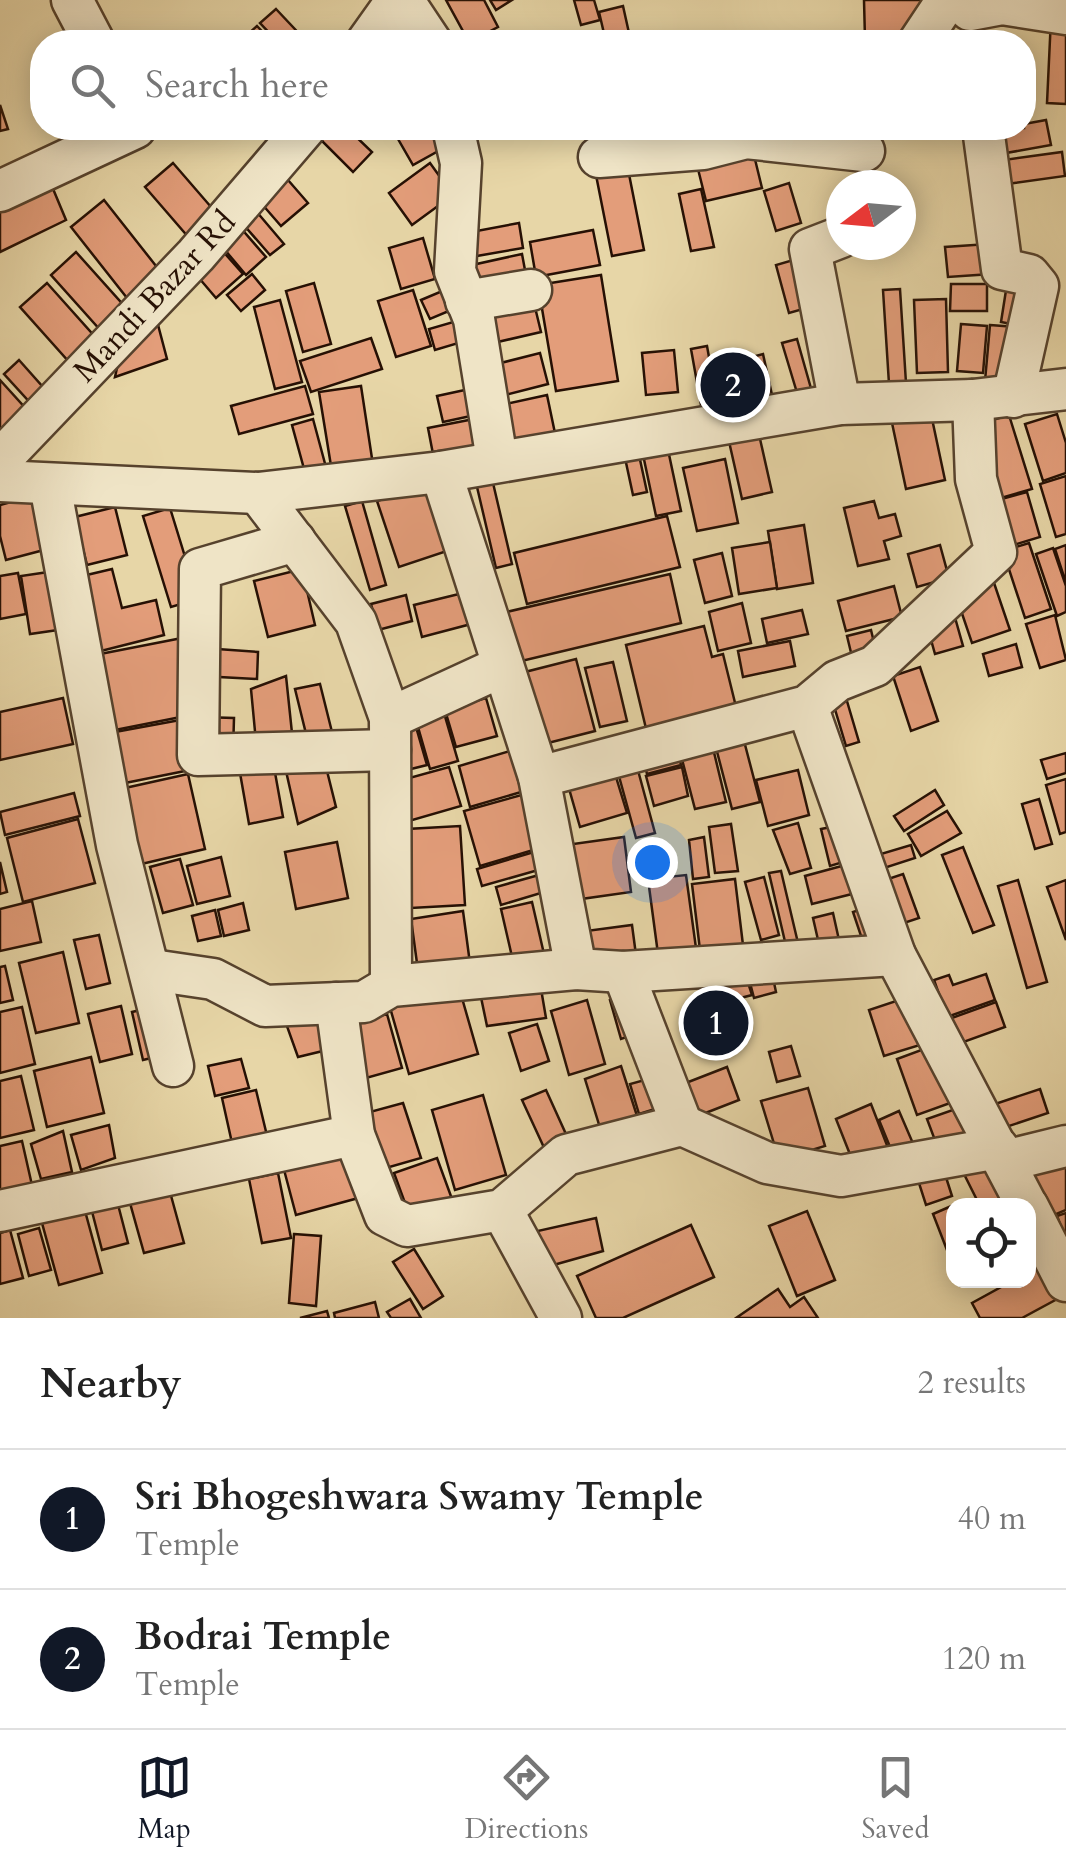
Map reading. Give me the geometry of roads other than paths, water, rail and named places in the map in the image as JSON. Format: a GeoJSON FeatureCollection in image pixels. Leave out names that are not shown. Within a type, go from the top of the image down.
{"type":"FeatureCollection","features":[{"type":"Feature","properties":{"kind":"street"},"geometry":{"type":"LineString","coordinates":[[72,0],[88,30]]}},
{"type":"Feature","properties":{"kind":"street"},"geometry":{"type":"LineString","coordinates":[[374,30],[389,2],[418,30]]}},
{"type":"Feature","properties":{"kind":"street"},"geometry":{"type":"LineString","coordinates":[[938,30],[965,13],[1002,4],[1066,14]]}},
{"type":"Feature","properties":{"kind":"street"},"geometry":{"type":"LineString","coordinates":[[0,191],[109,140]]}},
{"type":"Feature","properties":{"kind":"street","name":"Mandi Bazar Rd"},"geometry":{"type":"LineString","coordinates":[[0,460],[196,255],[294,140]]}},
{"type":"Feature","properties":{"kind":"street"},"geometry":{"type":"LineString","coordinates":[[456,140],[461,163],[455,271],[474,319],[497,460]]}},
{"type":"Feature","properties":{"kind":"street"},"geometry":{"type":"LineString","coordinates":[[599,157],[703,149],[738,140]]}},
{"type":"Feature","properties":{"kind":"street"},"geometry":{"type":"LineString","coordinates":[[761,140],[864,154]]}},
{"type":"Feature","properties":{"kind":"street"},"geometry":{"type":"LineString","coordinates":[[985,140],[1002,269],[1029,276],[1038,286],[1013,396]]}},
{"type":"Feature","properties":{"kind":"street"},"geometry":{"type":"LineString","coordinates":[[826,243],[810,249],[840,404]]}},
{"type":"Feature","properties":{"kind":"street"},"geometry":{"type":"LineString","coordinates":[[466,301],[530,290]]}},
{"type":"Feature","properties":{"kind":"street"},"geometry":{"type":"LineString","coordinates":[[0,481],[258,492],[441,472],[840,404],[973,400],[1066,389]]}},
{"type":"Feature","properties":{"kind":"street"},"geometry":{"type":"LineString","coordinates":[[539,776],[807,706],[837,682],[875,666],[996,552],[976,480],[973,400]]}},
{"type":"Feature","properties":{"kind":"street"},"geometry":{"type":"LineString","coordinates":[[441,472],[539,776],[576,969]]}},
{"type":"Feature","properties":{"kind":"street"},"geometry":{"type":"LineString","coordinates":[[50,485],[117,845],[152,970],[172,1066]]}},
{"type":"Feature","properties":{"kind":"street"},"geometry":{"type":"LineString","coordinates":[[258,492],[356,622],[390,734],[391,986]]}},
{"type":"Feature","properties":{"kind":"street"},"geometry":{"type":"LineString","coordinates":[[295,541],[200,569],[198,755],[390,734],[503,666]]}},
{"type":"Feature","properties":{"kind":"street"},"geometry":{"type":"LineString","coordinates":[[807,706],[895,955],[1024,1198]]}},
{"type":"Feature","properties":{"kind":"street"},"geometry":{"type":"LineString","coordinates":[[152,970],[214,979],[265,1006],[364,1002],[391,986],[576,969],[623,972],[895,955]]}},
{"type":"Feature","properties":{"kind":"street"},"geometry":{"type":"LineString","coordinates":[[623,972],[682,1124]]}},
{"type":"Feature","properties":{"kind":"street"},"geometry":{"type":"LineString","coordinates":[[336,1003],[354,1134],[391,1220],[408,1226],[502,1210],[566,1155],[682,1124],[768,1163],[841,1176],[1066,1146]]}},
{"type":"Feature","properties":{"kind":"street"},"geometry":{"type":"LineString","coordinates":[[0,1210],[354,1134]]}},
{"type":"Feature","properties":{"kind":"street"},"geometry":{"type":"LineString","coordinates":[[502,1210],[560,1318]]}},
{"type":"Feature","properties":{"kind":"street"},"geometry":{"type":"LineString","coordinates":[[1036,1222],[1066,1281]]}},
{"type":"Feature","properties":{"kind":"place","name":"Bodrai Temple"},"geometry":{"type":"Point","coordinates":[733,385]}},
{"type":"Feature","properties":{"kind":"place","name":"Sri Bhogeshwara Swamy Temple"},"geometry":{"type":"Point","coordinates":[716,1023]}}]}
